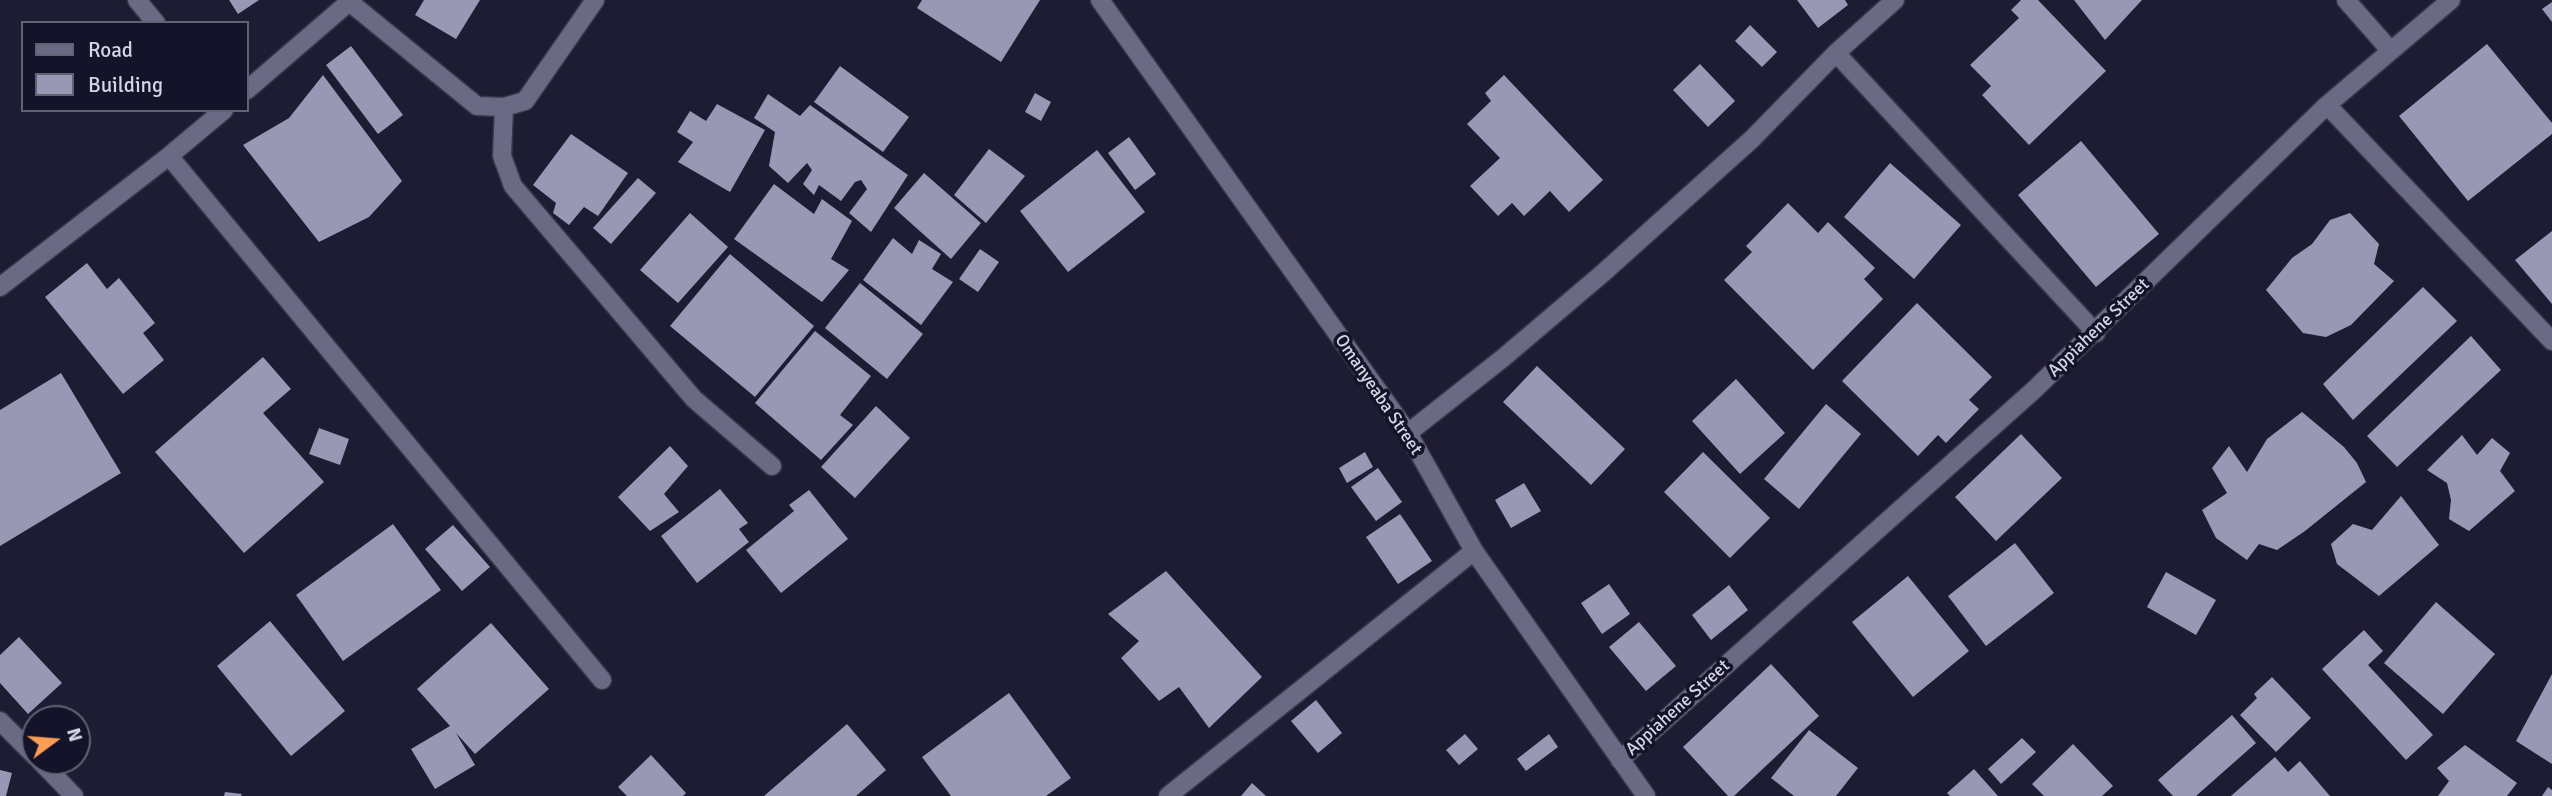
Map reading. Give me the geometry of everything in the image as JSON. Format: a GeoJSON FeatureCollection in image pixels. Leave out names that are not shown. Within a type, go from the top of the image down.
{"type":"FeatureCollection","features":[{"type":"Feature","properties":{"kind":"street"},"geometry":{"type":"LineString","coordinates":[[137,0],[154,21]]}},
{"type":"Feature","properties":{"kind":"street"},"geometry":{"type":"LineString","coordinates":[[248,89],[348,1],[477,106],[504,107],[525,101],[595,0]]}},
{"type":"Feature","properties":{"kind":"street","name":"Omanyeaba Street"},"geometry":{"type":"LineString","coordinates":[[1100,0],[1408,433],[1474,551],[1646,796]]}},
{"type":"Feature","properties":{"kind":"street"},"geometry":{"type":"LineString","coordinates":[[1408,433],[1503,358],[1603,273],[1752,139],[1836,53],[1895,0]]}},
{"type":"Feature","properties":{"kind":"street"},"geometry":{"type":"LineString","coordinates":[[2346,0],[2390,50]]}},
{"type":"Feature","properties":{"kind":"street","name":"Appiahene Street"},"geometry":{"type":"LineString","coordinates":[[1620,760],[2096,333],[2327,106],[2451,0]]}},
{"type":"Feature","properties":{"kind":"street"},"geometry":{"type":"LineString","coordinates":[[1836,53],[2096,333]]}},
{"type":"Feature","properties":{"kind":"street"},"geometry":{"type":"LineString","coordinates":[[2327,106],[2552,341]]}},
{"type":"Feature","properties":{"kind":"street"},"geometry":{"type":"LineString","coordinates":[[504,107],[502,156],[513,187],[694,399],[772,466]]}},
{"type":"Feature","properties":{"kind":"street"},"geometry":{"type":"LineString","coordinates":[[0,287],[222,112]]}},
{"type":"Feature","properties":{"kind":"street"},"geometry":{"type":"LineString","coordinates":[[169,156],[602,680]]}},
{"type":"Feature","properties":{"kind":"street"},"geometry":{"type":"LineString","coordinates":[[1168,796],[1474,551]]}},
{"type":"Feature","properties":{"kind":"street"},"geometry":{"type":"LineString","coordinates":[[0,721],[21,742]]}},
{"type":"Feature","properties":{"kind":"street"},"geometry":{"type":"LineString","coordinates":[[54,775],[74,796]]}},
{"type":"Feature","properties":{"kind":"building"},"geometry":{"type":"Polygon","coordinates":[[[229,0],[259,0],[238,14],[229,0]]]}},
{"type":"Feature","properties":{"kind":"building"},"geometry":{"type":"Polygon","coordinates":[[[424,0],[480,0],[456,39],[415,15],[424,0]]]}},
{"type":"Feature","properties":{"kind":"building"},"geometry":{"type":"Polygon","coordinates":[[[922,0],[1040,0],[1001,62],[917,8],[922,0]]]}},
{"type":"Feature","properties":{"kind":"building"},"geometry":{"type":"Polygon","coordinates":[[[1797,0],[1845,0],[1848,5],[1818,28],[1797,0]]]}},
{"type":"Feature","properties":{"kind":"building"},"geometry":{"type":"Polygon","coordinates":[[[2021,0],[2038,0],[2106,71],[2029,145],[1982,95],[1991,86],[1970,65],[2019,18],[2011,10],[2021,0]]]}},
{"type":"Feature","properties":{"kind":"building"},"geometry":{"type":"Polygon","coordinates":[[[2074,0],[2142,0],[2105,40],[2074,0]]]}},
{"type":"Feature","properties":{"kind":"building"},"geometry":{"type":"Polygon","coordinates":[[[2552,2],[2552,22],[2542,9],[2552,2]]]}},
{"type":"Feature","properties":{"kind":"building"},"geometry":{"type":"Polygon","coordinates":[[[1750,25],[1777,52],[1762,67],[1735,41],[1750,25]]]}},
{"type":"Feature","properties":{"kind":"building"},"geometry":{"type":"Polygon","coordinates":[[[2487,44],[2552,123],[2552,134],[2468,201],[2399,116],[2487,44]]]}},
{"type":"Feature","properties":{"kind":"building"},"geometry":{"type":"Polygon","coordinates":[[[351,46],[403,115],[378,134],[326,65],[351,46]]]}},
{"type":"Feature","properties":{"kind":"building"},"geometry":{"type":"Polygon","coordinates":[[[1700,64],[1735,101],[1708,127],[1673,90],[1700,64]]]}},
{"type":"Feature","properties":{"kind":"building"},"geometry":{"type":"Polygon","coordinates":[[[840,66],[909,117],[883,152],[814,102],[840,66]]]}},
{"type":"Feature","properties":{"kind":"building"},"geometry":{"type":"Polygon","coordinates":[[[323,75],[402,181],[369,217],[319,242],[243,145],[289,118],[323,75]]]}},
{"type":"Feature","properties":{"kind":"building"},"geometry":{"type":"Polygon","coordinates":[[[1504,75],[1603,180],[1569,212],[1550,191],[1524,216],[1512,203],[1498,216],[1470,186],[1500,158],[1467,124],[1491,101],[1485,93],[1504,75]]]}},
{"type":"Feature","properties":{"kind":"building"},"geometry":{"type":"Polygon","coordinates":[[[1035,93],[1051,102],[1041,121],[1025,112],[1035,93]]]}},
{"type":"Feature","properties":{"kind":"building"},"geometry":{"type":"Polygon","coordinates":[[[768,94],[800,116],[810,105],[908,175],[871,232],[849,213],[867,189],[861,180],[855,182],[841,201],[819,185],[814,195],[803,184],[812,170],[807,163],[788,183],[769,166],[775,132],[754,118],[768,94]]]}},
{"type":"Feature","properties":{"kind":"building"},"geometry":{"type":"Polygon","coordinates":[[[717,104],[765,130],[730,192],[678,162],[693,142],[677,132],[690,111],[706,121],[717,104]]]}},
{"type":"Feature","properties":{"kind":"building"},"geometry":{"type":"Polygon","coordinates":[[[571,134],[628,173],[598,216],[584,207],[569,225],[553,213],[556,203],[533,185],[571,134]]]}},
{"type":"Feature","properties":{"kind":"building"},"geometry":{"type":"Polygon","coordinates":[[[1129,137],[1156,174],[1135,190],[1108,153],[1129,137]]]}},
{"type":"Feature","properties":{"kind":"building"},"geometry":{"type":"Polygon","coordinates":[[[2081,141],[2159,234],[2096,287],[2018,195],[2081,141]]]}},
{"type":"Feature","properties":{"kind":"building"},"geometry":{"type":"Polygon","coordinates":[[[989,149],[1025,176],[986,223],[954,195],[989,149]]]}},
{"type":"Feature","properties":{"kind":"building"},"geometry":{"type":"Polygon","coordinates":[[[1097,150],[1145,212],[1068,272],[1020,211],[1097,150]]]}},
{"type":"Feature","properties":{"kind":"building"},"geometry":{"type":"Polygon","coordinates":[[[1890,163],[1961,225],[1914,279],[1844,217],[1890,163]]]}},
{"type":"Feature","properties":{"kind":"building"},"geometry":{"type":"Polygon","coordinates":[[[924,173],[981,223],[951,259],[894,208],[924,173]]]}},
{"type":"Feature","properties":{"kind":"building"},"geometry":{"type":"Polygon","coordinates":[[[638,178],[656,193],[611,244],[593,228],[638,178]]]}},
{"type":"Feature","properties":{"kind":"building"},"geometry":{"type":"Polygon","coordinates":[[[774,184],[814,214],[822,199],[852,221],[831,259],[849,270],[822,302],[734,239],[774,184]]]}},
{"type":"Feature","properties":{"kind":"building"},"geometry":{"type":"Polygon","coordinates":[[[1788,203],[1818,233],[1828,222],[1875,268],[1864,279],[1883,299],[1813,370],[1724,280],[1752,252],[1746,246],[1788,203]]]}},
{"type":"Feature","properties":{"kind":"building"},"geometry":{"type":"Polygon","coordinates":[[[690,213],[728,247],[678,303],[640,270],[690,213]]]}},
{"type":"Feature","properties":{"kind":"building"},"geometry":{"type":"Polygon","coordinates":[[[2350,213],[2379,244],[2374,264],[2394,281],[2351,325],[2326,337],[2303,333],[2266,290],[2292,258],[2312,244],[2330,220],[2350,213]]]}},
{"type":"Feature","properties":{"kind":"building"},"geometry":{"type":"Polygon","coordinates":[[[2552,231],[2552,304],[2515,260],[2552,231]]]}},
{"type":"Feature","properties":{"kind":"building"},"geometry":{"type":"Polygon","coordinates":[[[893,238],[912,254],[919,240],[941,254],[932,269],[953,282],[921,325],[863,280],[893,238]]]}},
{"type":"Feature","properties":{"kind":"building"},"geometry":{"type":"Polygon","coordinates":[[[980,249],[999,262],[978,292],[959,279],[980,249]]]}},
{"type":"Feature","properties":{"kind":"building"},"geometry":{"type":"Polygon","coordinates":[[[730,254],[814,326],[755,397],[670,326],[730,254]]]}},
{"type":"Feature","properties":{"kind":"building"},"geometry":{"type":"Polygon","coordinates":[[[87,263],[107,289],[119,278],[155,323],[143,333],[164,360],[123,394],[45,297],[87,263]]]}},
{"type":"Feature","properties":{"kind":"building"},"geometry":{"type":"Polygon","coordinates":[[[860,283],[923,334],[887,379],[825,328],[860,283]]]}},
{"type":"Feature","properties":{"kind":"building"},"geometry":{"type":"Polygon","coordinates":[[[2423,287],[2457,321],[2353,420],[2323,384],[2423,287]]]}},
{"type":"Feature","properties":{"kind":"building"},"geometry":{"type":"Polygon","coordinates":[[[1917,303],[1992,377],[1969,400],[1979,409],[1946,443],[1938,435],[1918,456],[1842,381],[1917,303]]]}},
{"type":"Feature","properties":{"kind":"building"},"geometry":{"type":"Polygon","coordinates":[[[815,331],[871,376],[840,415],[853,425],[821,460],[755,403],[815,331]]]}},
{"type":"Feature","properties":{"kind":"building"},"geometry":{"type":"Polygon","coordinates":[[[2471,336],[2501,370],[2397,467],[2367,436],[2471,336]]]}},
{"type":"Feature","properties":{"kind":"building"},"geometry":{"type":"Polygon","coordinates":[[[263,357],[291,389],[263,413],[324,482],[244,553],[155,452],[263,357]]]}},
{"type":"Feature","properties":{"kind":"building"},"geometry":{"type":"Polygon","coordinates":[[[1537,366],[1625,449],[1591,485],[1503,402],[1537,366]]]}},
{"type":"Feature","properties":{"kind":"building"},"geometry":{"type":"Polygon","coordinates":[[[61,373],[121,473],[0,546],[0,410],[61,373]]]}},
{"type":"Feature","properties":{"kind":"building"},"geometry":{"type":"Polygon","coordinates":[[[1736,379],[1785,433],[1740,474],[1692,421],[1736,379]]]}},
{"type":"Feature","properties":{"kind":"building"},"geometry":{"type":"Polygon","coordinates":[[[1826,404],[1861,434],[1799,509],[1764,479],[1826,404]]]}},
{"type":"Feature","properties":{"kind":"building"},"geometry":{"type":"Polygon","coordinates":[[[876,406],[910,438],[855,498],[821,467],[876,406]]]}},
{"type":"Feature","properties":{"kind":"building"},"geometry":{"type":"Polygon","coordinates":[[[2302,412],[2344,447],[2357,463],[2366,482],[2277,550],[2259,544],[2247,560],[2216,538],[2202,510],[2227,493],[2212,468],[2229,446],[2247,472],[2267,439],[2302,412]]]}},
{"type":"Feature","properties":{"kind":"building"},"geometry":{"type":"Polygon","coordinates":[[[319,428],[349,439],[340,465],[309,454],[319,428]]]}},
{"type":"Feature","properties":{"kind":"building"},"geometry":{"type":"Polygon","coordinates":[[[2021,434],[2062,478],[1996,541],[1955,497],[2021,434]]]}},
{"type":"Feature","properties":{"kind":"building"},"geometry":{"type":"Polygon","coordinates":[[[2462,435],[2477,455],[2492,438],[2510,453],[2500,471],[2515,491],[2469,531],[2449,519],[2451,500],[2447,483],[2427,470],[2462,435]]]}},
{"type":"Feature","properties":{"kind":"building"},"geometry":{"type":"Polygon","coordinates":[[[670,446],[688,466],[664,494],[679,512],[650,531],[618,497],[670,446]]]}},
{"type":"Feature","properties":{"kind":"building"},"geometry":{"type":"Polygon","coordinates":[[[1365,452],[1373,467],[1347,483],[1339,468],[1365,452]]]}},
{"type":"Feature","properties":{"kind":"building"},"geometry":{"type":"Polygon","coordinates":[[[1703,452],[1770,518],[1730,558],[1664,492],[1703,452]]]}},
{"type":"Feature","properties":{"kind":"building"},"geometry":{"type":"Polygon","coordinates":[[[1378,468],[1402,502],[1376,521],[1351,487],[1378,468]]]}},
{"type":"Feature","properties":{"kind":"building"},"geometry":{"type":"Polygon","coordinates":[[[1524,483],[1541,511],[1511,528],[1495,500],[1524,483]]]}},
{"type":"Feature","properties":{"kind":"building"},"geometry":{"type":"Polygon","coordinates":[[[720,489],[748,523],[739,529],[749,542],[697,583],[661,536],[720,489]]]}},
{"type":"Feature","properties":{"kind":"building"},"geometry":{"type":"Polygon","coordinates":[[[809,490],[848,539],[781,593],[746,550],[794,511],[789,505],[809,490]]]}},
{"type":"Feature","properties":{"kind":"building"},"geometry":{"type":"Polygon","coordinates":[[[2401,496],[2439,545],[2379,596],[2337,564],[2331,544],[2353,524],[2372,530],[2401,496]]]}},
{"type":"Feature","properties":{"kind":"building"},"geometry":{"type":"Polygon","coordinates":[[[1400,514],[1432,561],[1398,584],[1366,537],[1400,514]]]}},
{"type":"Feature","properties":{"kind":"building"},"geometry":{"type":"Polygon","coordinates":[[[393,524],[441,590],[343,661],[296,595],[393,524]]]}},
{"type":"Feature","properties":{"kind":"building"},"geometry":{"type":"Polygon","coordinates":[[[453,525],[490,567],[462,591],[425,549],[453,525]]]}},
{"type":"Feature","properties":{"kind":"building"},"geometry":{"type":"Polygon","coordinates":[[[2015,543],[2054,593],[1986,646],[1948,596],[2015,543]]]}},
{"type":"Feature","properties":{"kind":"building"},"geometry":{"type":"Polygon","coordinates":[[[1166,571],[1262,677],[1209,728],[1179,687],[1159,701],[1121,658],[1139,641],[1108,614],[1166,571]]]}},
{"type":"Feature","properties":{"kind":"building"},"geometry":{"type":"Polygon","coordinates":[[[2166,572],[2216,600],[2196,635],[2147,607],[2166,572]]]}},
{"type":"Feature","properties":{"kind":"building"},"geometry":{"type":"Polygon","coordinates":[[[1908,576],[1969,651],[1913,697],[1852,622],[1908,576]]]}},
{"type":"Feature","properties":{"kind":"building"},"geometry":{"type":"Polygon","coordinates":[[[1609,584],[1630,614],[1602,634],[1581,603],[1609,584]]]}},
{"type":"Feature","properties":{"kind":"building"},"geometry":{"type":"Polygon","coordinates":[[[1729,585],[1748,610],[1711,640],[1692,615],[1729,585]]]}},
{"type":"Feature","properties":{"kind":"building"},"geometry":{"type":"Polygon","coordinates":[[[2436,602],[2495,654],[2443,714],[2384,663],[2436,602]]]}},
{"type":"Feature","properties":{"kind":"building"},"geometry":{"type":"Polygon","coordinates":[[[270,621],[345,711],[291,756],[217,666],[270,621]]]}},
{"type":"Feature","properties":{"kind":"building"},"geometry":{"type":"Polygon","coordinates":[[[1639,622],[1676,666],[1646,691],[1609,647],[1639,622]]]}},
{"type":"Feature","properties":{"kind":"building"},"geometry":{"type":"Polygon","coordinates":[[[491,623],[549,689],[475,754],[456,733],[475,765],[435,789],[411,749],[450,726],[417,689],[491,623]]]}},
{"type":"Feature","properties":{"kind":"building"},"geometry":{"type":"Polygon","coordinates":[[[2364,630],[2383,651],[2368,665],[2433,735],[2406,760],[2322,669],[2364,630]]]}},
{"type":"Feature","properties":{"kind":"building"},"geometry":{"type":"Polygon","coordinates":[[[19,637],[62,683],[38,705],[21,706],[0,683],[0,655],[19,637]]]}},
{"type":"Feature","properties":{"kind":"building"},"geometry":{"type":"Polygon","coordinates":[[[1771,664],[1819,716],[1734,796],[1728,796],[1683,747],[1771,664]]]}},
{"type":"Feature","properties":{"kind":"building"},"geometry":{"type":"Polygon","coordinates":[[[2552,674],[2552,764],[2516,741],[2552,674]]]}},
{"type":"Feature","properties":{"kind":"building"},"geometry":{"type":"Polygon","coordinates":[[[2272,677],[2311,718],[2276,752],[2240,715],[2257,698],[2254,694],[2272,677]]]}},
{"type":"Feature","properties":{"kind":"building"},"geometry":{"type":"Polygon","coordinates":[[[1009,693],[1071,778],[1046,796],[951,796],[922,757],[1009,693]]]}},
{"type":"Feature","properties":{"kind":"building"},"geometry":{"type":"Polygon","coordinates":[[[1316,700],[1342,733],[1318,753],[1291,721],[1316,700]]]}},
{"type":"Feature","properties":{"kind":"building"},"geometry":{"type":"Polygon","coordinates":[[[2232,715],[2256,743],[2196,796],[2173,796],[2158,780],[2232,715]]]}},
{"type":"Feature","properties":{"kind":"building"},"geometry":{"type":"Polygon","coordinates":[[[847,724],[886,770],[856,796],[764,796],[847,724]]]}},
{"type":"Feature","properties":{"kind":"building"},"geometry":{"type":"Polygon","coordinates":[[[1809,730],[1858,768],[1836,796],[1794,796],[1771,778],[1809,730]]]}},
{"type":"Feature","properties":{"kind":"building"},"geometry":{"type":"Polygon","coordinates":[[[1465,734],[1478,749],[1459,765],[1446,750],[1465,734]]]}},
{"type":"Feature","properties":{"kind":"building"},"geometry":{"type":"Polygon","coordinates":[[[1549,734],[1558,747],[1526,771],[1517,759],[1549,734]]]}},
{"type":"Feature","properties":{"kind":"building"},"geometry":{"type":"Polygon","coordinates":[[[2022,738],[2036,752],[2001,784],[1988,769],[2022,738]]]}},
{"type":"Feature","properties":{"kind":"building"},"geometry":{"type":"Polygon","coordinates":[[[2073,744],[2113,786],[2102,796],[2044,796],[2032,784],[2073,744]]]}},
{"type":"Feature","properties":{"kind":"building"},"geometry":{"type":"Polygon","coordinates":[[[2465,745],[2517,783],[2507,796],[2438,796],[2449,781],[2437,768],[2465,745]]]}},
{"type":"Feature","properties":{"kind":"building"},"geometry":{"type":"Polygon","coordinates":[[[651,755],[686,793],[683,796],[627,796],[618,787],[651,755]]]}},
{"type":"Feature","properties":{"kind":"building"},"geometry":{"type":"Polygon","coordinates":[[[2275,757],[2288,772],[2300,761],[2330,796],[2231,796],[2275,757]]]}},
{"type":"Feature","properties":{"kind":"building"},"geometry":{"type":"Polygon","coordinates":[[[1974,769],[1998,796],[1950,796],[1947,793],[1974,769]]]}},
{"type":"Feature","properties":{"kind":"building"},"geometry":{"type":"Polygon","coordinates":[[[0,770],[12,773],[6,796],[0,796],[0,770]]]}},
{"type":"Feature","properties":{"kind":"building"},"geometry":{"type":"Polygon","coordinates":[[[1252,783],[1266,796],[1241,796],[1252,783]]]}},
{"type":"Feature","properties":{"kind":"building"},"geometry":{"type":"Polygon","coordinates":[[[2548,787],[2552,790],[2552,796],[2542,796],[2548,787]]]}},
{"type":"Feature","properties":{"kind":"building"},"geometry":{"type":"Polygon","coordinates":[[[225,792],[242,794],[224,796],[225,792]]]}}]}
